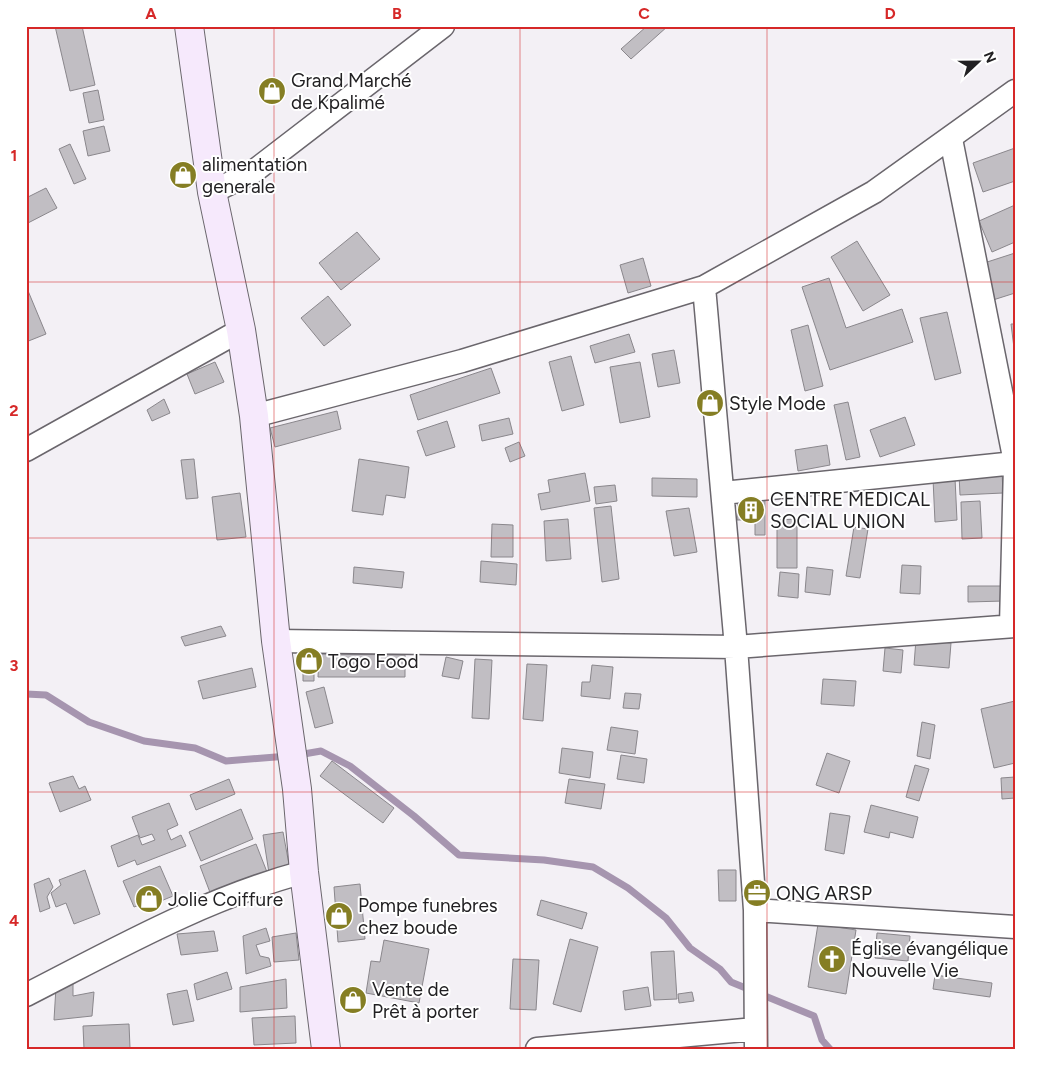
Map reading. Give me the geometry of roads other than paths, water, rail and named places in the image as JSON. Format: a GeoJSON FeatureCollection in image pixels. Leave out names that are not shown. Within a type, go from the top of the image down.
{"type":"FeatureCollection","features":[{"type":"Feature","properties":{"kind":"street"},"geometry":{"type":"LineString","coordinates":[[189,26],[212,192],[240,330],[254,416],[276,641],[297,789],[304,872],[326,1049]]}},
{"type":"Feature","properties":{"kind":"street"},"geometry":{"type":"LineString","coordinates":[[212,192],[253,172],[443,26]]}},
{"type":"Feature","properties":{"kind":"street"},"geometry":{"type":"LineString","coordinates":[[254,416],[462,361],[704,287],[874,192],[951,139],[1015,91]]}},
{"type":"Feature","properties":{"kind":"street"},"geometry":{"type":"LineString","coordinates":[[276,641],[736,647],[1013,626],[1015,463],[951,139]]}},
{"type":"Feature","properties":{"kind":"street"},"geometry":{"type":"LineString","coordinates":[[537,1049],[755,1039],[755,910],[736,647],[704,287]]}},
{"type":"Feature","properties":{"kind":"street"},"geometry":{"type":"LineString","coordinates":[[26,450],[240,330]]}},
{"type":"Feature","properties":{"kind":"street"},"geometry":{"type":"LineString","coordinates":[[722,493],[1015,463]]}},
{"type":"Feature","properties":{"kind":"street"},"geometry":{"type":"LineString","coordinates":[[26,995],[152,930],[267,881],[304,872]]}},
{"type":"Feature","properties":{"kind":"street"},"geometry":{"type":"LineString","coordinates":[[755,910],[1015,927]]}},
{"type":"Feature","properties":{"kind":"waterway"},"geometry":{"type":"LineString","coordinates":[[26,694],[46,695],[89,722],[144,741],[195,748],[226,761],[288,756]]}},
{"type":"Feature","properties":{"kind":"waterway"},"geometry":{"type":"LineString","coordinates":[[298,755],[321,751],[350,766],[414,816],[459,855],[544,860],[593,867],[628,888],[666,918],[690,948],[720,969],[731,982],[814,1016],[822,1040],[830,1049]]}},
{"type":"Feature","properties":{"kind":"place","name":"Grand Marché de Kpalimé"},"geometry":{"type":"Point","coordinates":[272,91]}},
{"type":"Feature","properties":{"kind":"place","name":"alimentation generale"},"geometry":{"type":"Point","coordinates":[183,175]}},
{"type":"Feature","properties":{"kind":"place","name":"Style Mode"},"geometry":{"type":"Point","coordinates":[710,403]}},
{"type":"Feature","properties":{"kind":"place","name":"CENTRE MEDICAL SOCIAL UNION"},"geometry":{"type":"Point","coordinates":[751,510]}},
{"type":"Feature","properties":{"kind":"place","name":"Togo Food"},"geometry":{"type":"Point","coordinates":[309,661]}},
{"type":"Feature","properties":{"kind":"place","name":"ONG ARSP"},"geometry":{"type":"Point","coordinates":[757,893]}},
{"type":"Feature","properties":{"kind":"place","name":"Jolie Coiffure"},"geometry":{"type":"Point","coordinates":[149,899]}},
{"type":"Feature","properties":{"kind":"place","name":"Pompe funebres chez boude"},"geometry":{"type":"Point","coordinates":[339,916]}},
{"type":"Feature","properties":{"kind":"place","name":"Église évangélique Nouvelle Vie"},"geometry":{"type":"Point","coordinates":[832,959]}},
{"type":"Feature","properties":{"kind":"place","name":"Vente de Prêt à porter"},"geometry":{"type":"Point","coordinates":[353,1000]}}]}
